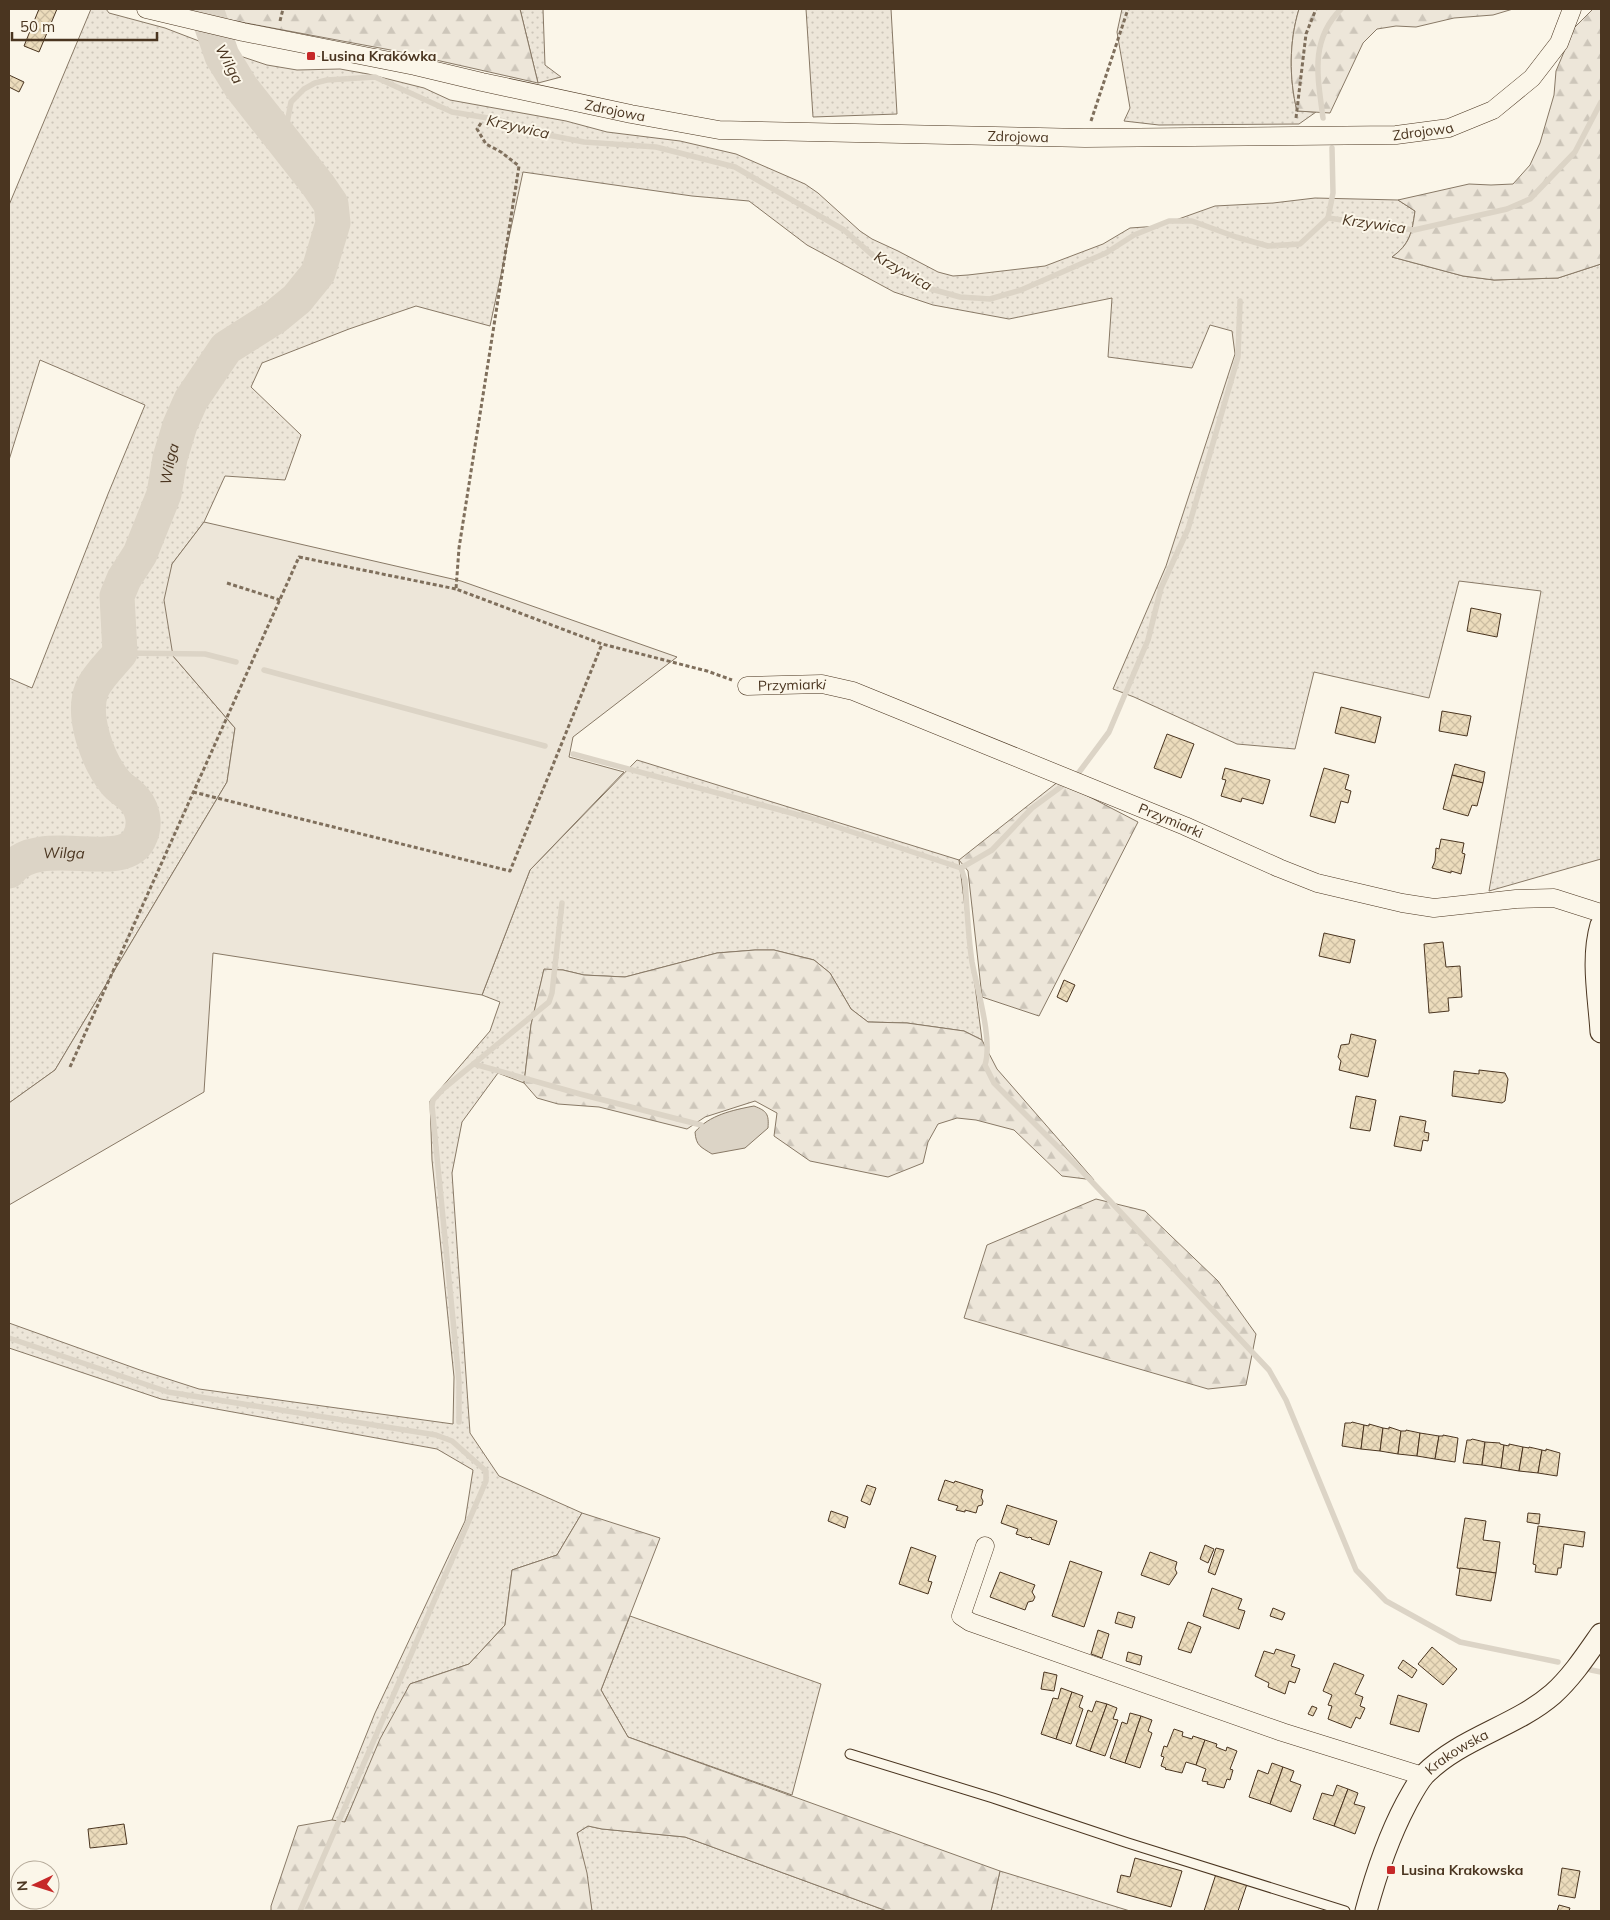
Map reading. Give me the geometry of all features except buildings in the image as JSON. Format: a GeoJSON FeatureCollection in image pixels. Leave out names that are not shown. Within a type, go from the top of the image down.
{"type":"FeatureCollection","features":[{"type":"Feature","properties":{"kind":"street","name":"Zdrojowa"},"geometry":{"type":"LineString","coordinates":[[146,9],[191,21],[415,66],[612,110],[719,130],[1085,138],[1396,135],[1449,128],[1493,110],[1532,78],[1559,43],[1572,9]]}},
{"type":"Feature","properties":{"kind":"street","name":"Przymiarki"},"geometry":{"type":"LineString","coordinates":[[747,686],[822,684],[853,691],[1185,826],[1317,883],[1402,903],[1434,908],[1516,899],[1554,898],[1601,913]]}},
{"type":"Feature","properties":{"kind":"street"},"geometry":{"type":"LineString","coordinates":[[1601,925],[1596,966],[1601,1032]]}},
{"type":"Feature","properties":{"kind":"street"},"geometry":{"type":"LineString","coordinates":[[985,1546],[961,1616],[970,1622],[1282,1732],[1423,1776]]}},
{"type":"Feature","properties":{"kind":"street","name":"Krakowska"},"geometry":{"type":"LineString","coordinates":[[1366,1911],[1393,1831],[1423,1776],[1467,1744],[1522,1714],[1553,1694],[1589,1652],[1601,1634]]}},
{"type":"Feature","properties":{"kind":"lane"},"geometry":{"type":"LineString","coordinates":[[850,1754],[1345,1911]]}},
{"type":"Feature","properties":{"kind":"path"},"geometry":{"type":"LineString","coordinates":[[1085,138],[1128,9]]}},
{"type":"Feature","properties":{"kind":"path"},"geometry":{"type":"LineString","coordinates":[[1293,135],[1306,34],[1316,9]]}},
{"type":"Feature","properties":{"kind":"path"},"geometry":{"type":"LineString","coordinates":[[456,589],[460,538],[519,166],[501,152],[486,144],[477,129],[481,123]]}},
{"type":"Feature","properties":{"kind":"path"},"geometry":{"type":"LineString","coordinates":[[70,1067],[299,558],[456,589],[602,644],[707,671],[747,686]]}},
{"type":"Feature","properties":{"kind":"path"},"geometry":{"type":"LineString","coordinates":[[227,583],[280,600]]}},
{"type":"Feature","properties":{"kind":"path"},"geometry":{"type":"LineString","coordinates":[[193,792],[510,871],[602,644]]}},
{"type":"Feature","properties":{"kind":"green space"},"geometry":{"type":"Polygon","coordinates":[[[91,9],[106,9],[109,13],[165,28],[267,65],[297,70],[340,69],[368,74],[424,88],[450,100],[566,121],[607,132],[680,141],[736,154],[805,184],[872,239],[938,272],[953,276],[1045,266],[1103,244],[1130,228],[1159,226],[1215,206],[1273,203],[1315,198],[1398,200],[1415,211],[1409,237],[1403,247],[1392,257],[1463,276],[1494,280],[1558,278],[1601,264],[1601,859],[1489,891],[1541,591],[1459,581],[1429,698],[1314,672],[1295,749],[1237,744],[1113,689],[1166,566],[1235,354],[1232,331],[1210,325],[1192,368],[1108,357],[1112,298],[1009,319],[933,305],[894,292],[807,245],[749,201],[692,196],[523,172],[490,326],[416,306],[349,329],[262,363],[251,387],[301,435],[285,480],[225,476],[204,522],[172,564],[173,656],[235,728],[227,782],[55,1070],[9,1103],[9,678],[32,688],[145,405],[40,360],[9,460],[9,205],[91,9]]]}},
{"type":"Feature","properties":{"kind":"green space"},"geometry":{"type":"Polygon","coordinates":[[[192,9],[520,9],[538,83],[396,51],[208,16],[192,9]]]}},
{"type":"Feature","properties":{"kind":"green space"},"geometry":{"type":"Polygon","coordinates":[[[520,9],[543,9],[545,65],[561,77],[538,83],[520,9]]]}},
{"type":"Feature","properties":{"kind":"green space"},"geometry":{"type":"Polygon","coordinates":[[[806,9],[891,9],[897,114],[813,117],[806,9]]]}},
{"type":"Feature","properties":{"kind":"green space"},"geometry":{"type":"Polygon","coordinates":[[[1122,9],[1299,9],[1293,34],[1291,60],[1294,98],[1297,111],[1316,112],[1299,124],[1159,125],[1124,121],[1130,108],[1117,32],[1122,9]]]}},
{"type":"Feature","properties":{"kind":"green space"},"geometry":{"type":"Polygon","coordinates":[[[1299,9],[1513,9],[1493,15],[1454,18],[1416,27],[1396,26],[1377,29],[1363,43],[1330,113],[1297,111],[1291,73],[1291,60],[1293,34],[1299,9]]]}},
{"type":"Feature","properties":{"kind":"green space"},"geometry":{"type":"Polygon","coordinates":[[[1593,9],[1601,9],[1601,264],[1558,278],[1494,280],[1463,276],[1392,257],[1403,247],[1409,237],[1415,211],[1398,200],[1469,184],[1513,184],[1530,165],[1540,143],[1554,95],[1556,71],[1574,28],[1593,9]]]}},
{"type":"Feature","properties":{"kind":"green space"},"geometry":{"type":"Polygon","coordinates":[[[204,522],[461,581],[677,657],[573,737],[569,757],[624,772],[530,870],[482,995],[213,953],[204,1092],[9,1205],[9,1103],[55,1070],[227,782],[235,728],[173,656],[164,600],[172,564],[204,522]]]}},
{"type":"Feature","properties":{"kind":"green space"},"geometry":{"type":"Polygon","coordinates":[[[637,760],[959,860],[982,1040],[964,1031],[907,1023],[868,1022],[851,1009],[830,973],[814,960],[774,950],[717,953],[625,977],[584,975],[563,970],[544,970],[531,1025],[524,1083],[498,1073],[462,1122],[452,1173],[470,1433],[499,1476],[582,1513],[557,1555],[512,1570],[505,1625],[469,1664],[410,1684],[344,1823],[332,1820],[375,1713],[465,1521],[473,1470],[437,1449],[161,1399],[9,1348],[9,1323],[199,1389],[453,1424],[454,1377],[432,1160],[430,1101],[490,1031],[500,1002],[482,995],[530,870],[637,760]]]}},
{"type":"Feature","properties":{"kind":"green space"},"geometry":{"type":"Polygon","coordinates":[[[1059,781],[1138,822],[1039,1016],[982,997],[968,871],[959,860],[1059,781]]]}},
{"type":"Feature","properties":{"kind":"green space"},"geometry":{"type":"Polygon","coordinates":[[[774,950],[814,960],[830,973],[851,1009],[868,1022],[907,1023],[964,1031],[982,1040],[997,1069],[1094,1180],[1062,1176],[1014,1130],[976,1120],[957,1118],[938,1124],[928,1142],[923,1163],[888,1177],[810,1161],[774,1136],[777,1113],[755,1101],[705,1117],[687,1129],[599,1107],[558,1104],[537,1098],[524,1083],[531,1025],[544,969],[563,970],[584,975],[625,977],[717,953],[774,950]]]}},
{"type":"Feature","properties":{"kind":"green space"},"geometry":{"type":"Polygon","coordinates":[[[1096,1199],[1145,1211],[1218,1281],[1256,1334],[1246,1385],[1208,1389],[964,1318],[987,1245],[1096,1199]]]}},
{"type":"Feature","properties":{"kind":"green space"},"geometry":{"type":"Polygon","coordinates":[[[582,1513],[660,1538],[601,1690],[628,1737],[1000,1871],[991,1911],[887,1911],[685,1837],[588,1826],[577,1833],[587,1873],[592,1911],[271,1911],[271,1906],[298,1826],[332,1820],[345,1822],[380,1739],[410,1684],[469,1664],[505,1625],[512,1570],[557,1555],[582,1513]]]}},
{"type":"Feature","properties":{"kind":"green space"},"geometry":{"type":"Polygon","coordinates":[[[630,1616],[821,1684],[792,1795],[628,1737],[601,1690],[630,1616]]]}},
{"type":"Feature","properties":{"kind":"green space"},"geometry":{"type":"Polygon","coordinates":[[[588,1826],[685,1837],[887,1911],[592,1911],[577,1833],[588,1826]]]}},
{"type":"Feature","properties":{"kind":"green space"},"geometry":{"type":"Polygon","coordinates":[[[1000,1871],[1130,1911],[991,1911],[1000,1871]]]}},
{"type":"Feature","properties":{"kind":"shaded area"},"geometry":{"type":"Polygon","coordinates":[[[754,1106],[766,1114],[768,1128],[745,1148],[712,1154],[698,1143],[695,1132],[707,1121],[714,1117],[754,1106]]]}},
{"type":"Feature","properties":{"kind":"waterway","name":"Wilga"},"geometry":{"type":"LineString","coordinates":[[9,871],[22,860],[39,854],[116,853],[130,849],[139,839],[143,827],[141,810],[134,799],[115,782],[109,773],[97,750],[90,725],[89,700],[92,689],[120,653],[117,596],[124,579],[140,554],[164,494],[170,458],[180,425],[191,400],[226,348],[275,317],[297,299],[318,273],[333,223],[331,204],[241,87],[222,56],[206,9]]}},
{"type":"Feature","properties":{"kind":"waterway"},"geometry":{"type":"LineString","coordinates":[[1323,118],[1318,74],[1320,47],[1331,21],[1341,9]]}},
{"type":"Feature","properties":{"kind":"waterway","name":"Krzywica"},"geometry":{"type":"LineString","coordinates":[[281,140],[286,129],[291,102],[304,89],[315,83],[327,80],[375,77],[452,112],[500,120],[543,134],[584,142],[656,147],[735,167],[844,230],[878,260],[931,289],[960,297],[990,299],[1021,290],[1106,253],[1134,235],[1169,221],[1192,221],[1268,246],[1300,244],[1328,218]]}},
{"type":"Feature","properties":{"kind":"waterway","name":"Krzywica"},"geometry":{"type":"LineString","coordinates":[[1328,218],[1414,230],[1507,209],[1530,199],[1575,152],[1601,102]]}},
{"type":"Feature","properties":{"kind":"waterway"},"geometry":{"type":"LineString","coordinates":[[1328,218],[1333,193],[1332,148]]}},
{"type":"Feature","properties":{"kind":"waterway"},"geometry":{"type":"LineString","coordinates":[[1077,775],[1109,732],[1148,640],[1161,588],[1188,529],[1238,357],[1240,301]]}},
{"type":"Feature","properties":{"kind":"waterway"},"geometry":{"type":"LineString","coordinates":[[120,653],[205,654],[236,662]]}},
{"type":"Feature","properties":{"kind":"waterway"},"geometry":{"type":"LineString","coordinates":[[264,670],[545,746]]}},
{"type":"Feature","properties":{"kind":"waterway"},"geometry":{"type":"LineString","coordinates":[[573,754],[810,818],[961,868],[992,850],[1032,808],[1062,786]]}},
{"type":"Feature","properties":{"kind":"waterway"},"geometry":{"type":"LineString","coordinates":[[961,868],[965,880],[972,962],[986,1029],[987,1055],[985,1065],[994,1083],[1080,1169],[1269,1370],[1286,1400],[1356,1570],[1386,1601],[1460,1642],[1558,1662]]}},
{"type":"Feature","properties":{"kind":"waterway"},"geometry":{"type":"LineString","coordinates":[[459,1422],[459,1381],[432,1106],[433,1100],[443,1089],[549,1002],[552,993],[562,903]]}},
{"type":"Feature","properties":{"kind":"waterway"},"geometry":{"type":"LineString","coordinates":[[474,1064],[701,1125]]}},
{"type":"Feature","properties":{"kind":"waterway"},"geometry":{"type":"LineString","coordinates":[[9,1338],[168,1392],[436,1435],[452,1441],[486,1471],[486,1481],[300,1911]]}},
{"type":"Feature","properties":{"kind":"waterway"},"geometry":{"type":"LineString","coordinates":[[1591,1670],[1601,1672]]}},
{"type":"Feature","properties":{"kind":"place","name":"Lusina Krakówka"},"geometry":{"type":"Point","coordinates":[311,56]}},
{"type":"Feature","properties":{"kind":"place","name":"Lusina Krakowska"},"geometry":{"type":"Point","coordinates":[1391,1870]}}]}
